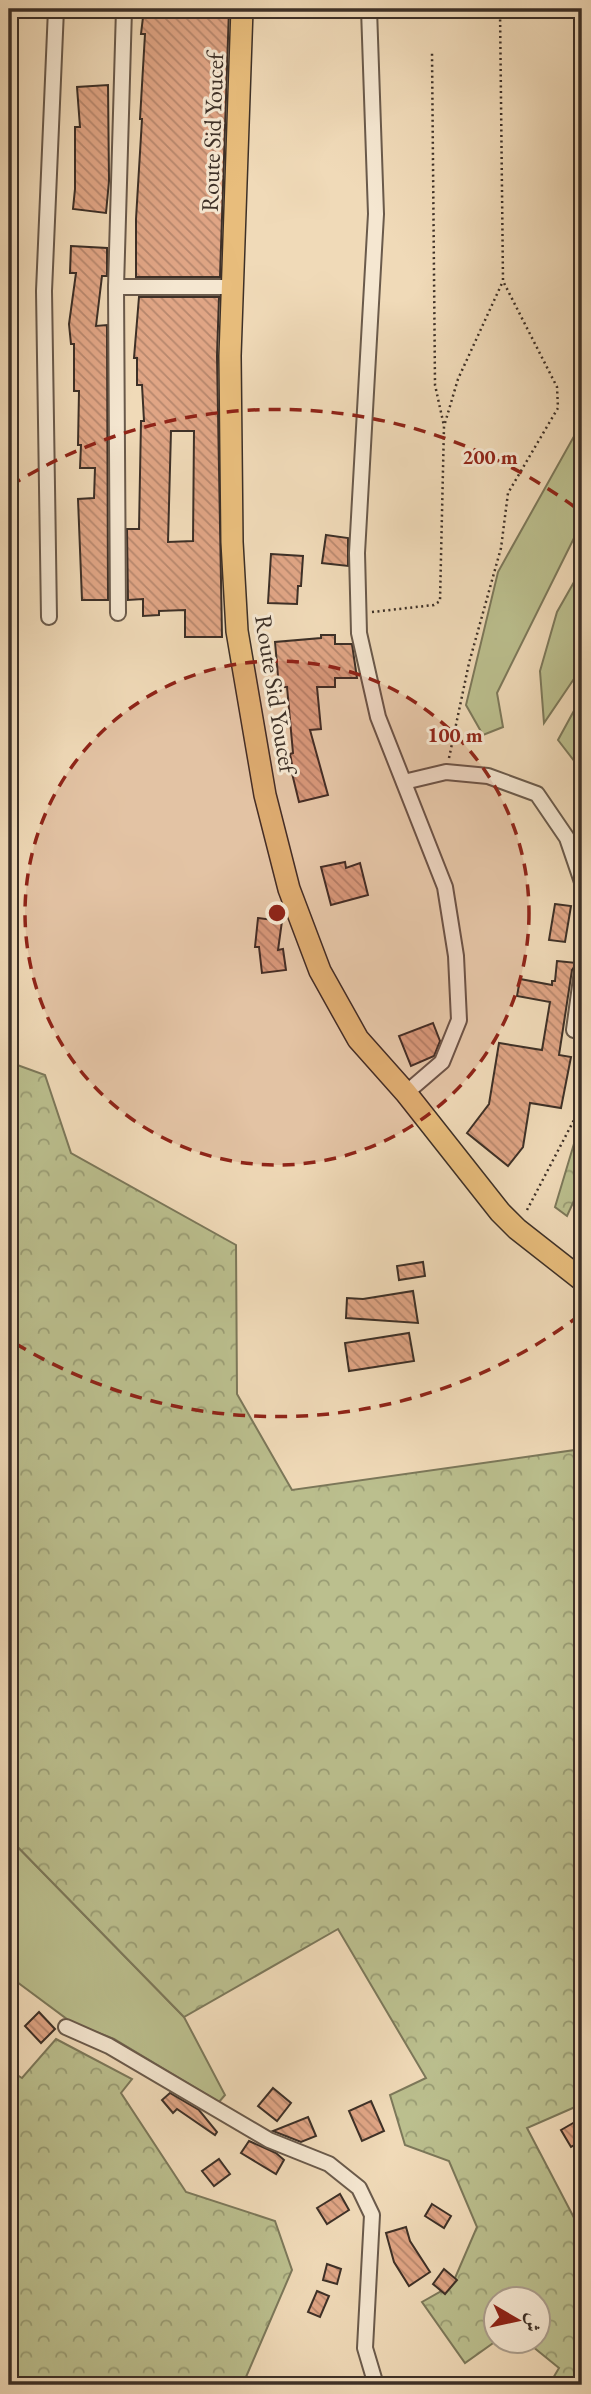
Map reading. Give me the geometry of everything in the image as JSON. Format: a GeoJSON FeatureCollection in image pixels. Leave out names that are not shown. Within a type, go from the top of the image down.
{"type":"FeatureCollection","features":[{"type":"Feature","properties":{"kind":"main road","name":"Route Sid Youcef"},"geometry":{"type":"LineString","coordinates":[[242,9],[230,356],[231,502],[237,631],[265,795],[289,888],[320,971],[358,1039],[406,1093],[499,1212],[582,1280]]}},
{"type":"Feature","properties":{"kind":"street"},"geometry":{"type":"LineString","coordinates":[[49,617],[44,291],[56,9]]}},
{"type":"Feature","properties":{"kind":"street"},"geometry":{"type":"LineString","coordinates":[[118,613],[116,287],[124,9]]}},
{"type":"Feature","properties":{"kind":"street"},"geometry":{"type":"LineString","coordinates":[[369,9],[376,214],[357,553],[359,633],[378,717],[445,887],[456,956],[459,1020],[442,1062],[406,1093]]}},
{"type":"Feature","properties":{"kind":"street"},"geometry":{"type":"LineString","coordinates":[[116,287],[233,287]]}},
{"type":"Feature","properties":{"kind":"street"},"geometry":{"type":"LineString","coordinates":[[404,782],[446,772],[488,776],[537,794],[567,838],[582,883]]}},
{"type":"Feature","properties":{"kind":"street"},"geometry":{"type":"LineString","coordinates":[[574,1030],[582,971]]}},
{"type":"Feature","properties":{"kind":"street"},"geometry":{"type":"LineString","coordinates":[[66,2027],[109,2046],[269,2140],[329,2164],[359,2188],[372,2214],[365,2348],[376,2385]]}},
{"type":"Feature","properties":{"kind":"path"},"geometry":{"type":"LineString","coordinates":[[444,426],[458,379],[503,281],[500,9]]}},
{"type":"Feature","properties":{"kind":"path"},"geometry":{"type":"LineString","coordinates":[[359,614],[434,605],[440,601],[444,426],[435,385],[432,52]]}},
{"type":"Feature","properties":{"kind":"path"},"geometry":{"type":"LineString","coordinates":[[446,772],[469,663],[501,548],[508,493],[558,408],[558,387],[503,281]]}},
{"type":"Feature","properties":{"kind":"path"},"geometry":{"type":"LineString","coordinates":[[517,1228],[575,1118],[582,1098]]}},
{"type":"Feature","properties":{"kind":"green space"},"geometry":{"type":"Polygon","coordinates":[[[582,422],[582,522],[497,693],[503,727],[483,735],[466,705],[498,572],[582,422]]]}},
{"type":"Feature","properties":{"kind":"green space"},"geometry":{"type":"Polygon","coordinates":[[[582,568],[582,667],[544,723],[540,671],[557,612],[582,568]]]}},
{"type":"Feature","properties":{"kind":"green space"},"geometry":{"type":"Polygon","coordinates":[[[582,696],[582,751],[575,762],[558,740],[582,696]]]}},
{"type":"Feature","properties":{"kind":"green space"},"geometry":{"type":"Polygon","coordinates":[[[9,1062],[45,1075],[71,1153],[236,1245],[237,1394],[292,1490],[582,1449],[582,2104],[527,2128],[582,2233],[582,2385],[549,2385],[559,2368],[544,2356],[552,2356],[552,2286],[482,2286],[482,2351],[465,2363],[422,2302],[452,2285],[477,2227],[449,2161],[405,2145],[390,2095],[426,2078],[338,1929],[184,2017],[9,1838],[9,1062]]]}},
{"type":"Feature","properties":{"kind":"green space"},"geometry":{"type":"Polygon","coordinates":[[[582,1123],[582,1183],[567,1216],[555,1207],[582,1123]]]}},
{"type":"Feature","properties":{"kind":"green space"},"geometry":{"type":"Polygon","coordinates":[[[9,1838],[184,2017],[225,2095],[219,2102],[114,2039],[71,2022],[9,1976],[9,1838]]]}},
{"type":"Feature","properties":{"kind":"green space"},"geometry":{"type":"Polygon","coordinates":[[[56,2039],[132,2079],[121,2093],[186,2192],[275,2221],[292,2270],[246,2377],[247,2385],[9,2385],[9,2070],[22,2078],[56,2039]]]}},
{"type":"Feature","properties":{"kind":"building"},"geometry":{"type":"Polygon","coordinates":[[[144,9],[229,9],[220,277],[136,277],[136,219],[145,34],[141,34],[144,9]]]}},
{"type":"Feature","properties":{"kind":"building"},"geometry":{"type":"Polygon","coordinates":[[[108,85],[109,181],[106,213],[73,209],[75,127],[80,127],[77,87],[108,85]]]}},
{"type":"Feature","properties":{"kind":"building"},"geometry":{"type":"Polygon","coordinates":[[[71,246],[107,248],[107,276],[102,276],[96,326],[107,325],[108,600],[82,600],[78,499],[94,498],[95,468],[80,468],[79,391],[74,391],[74,344],[71,344],[69,324],[76,273],[70,273],[71,246]]]}},
{"type":"Feature","properties":{"kind":"building"},"geometry":{"type":"Polygon","coordinates":[[[139,297],[219,297],[217,356],[222,637],[185,637],[185,610],[159,611],[159,615],[143,616],[143,599],[128,600],[127,529],[139,529],[141,421],[144,421],[142,385],[137,385],[137,358],[134,358],[139,297]],[[171,431],[168,542],[193,541],[194,431],[171,431]]]}},
{"type":"Feature","properties":{"kind":"building"},"geometry":{"type":"Polygon","coordinates":[[[326,535],[348,538],[348,566],[322,563],[326,535]]]}},
{"type":"Feature","properties":{"kind":"building"},"geometry":{"type":"Polygon","coordinates":[[[271,554],[303,556],[297,604],[268,603],[271,554]]]}},
{"type":"Feature","properties":{"kind":"building"},"geometry":{"type":"Polygon","coordinates":[[[321,635],[335,635],[335,644],[352,644],[357,678],[335,678],[335,687],[317,687],[321,729],[310,730],[328,795],[299,802],[290,765],[290,754],[293,753],[287,687],[279,687],[275,642],[321,638],[321,635]]]}},
{"type":"Feature","properties":{"kind":"building"},"geometry":{"type":"Polygon","coordinates":[[[345,862],[346,868],[360,863],[368,895],[331,905],[321,867],[345,862]]]}},
{"type":"Feature","properties":{"kind":"building"},"geometry":{"type":"Polygon","coordinates":[[[555,904],[571,906],[565,942],[549,940],[555,904]]]}},
{"type":"Feature","properties":{"kind":"building"},"geometry":{"type":"Polygon","coordinates":[[[258,918],[282,921],[278,950],[283,949],[286,970],[262,973],[259,947],[255,947],[258,918]]]}},
{"type":"Feature","properties":{"kind":"building"},"geometry":{"type":"Polygon","coordinates":[[[557,961],[577,963],[572,970],[559,1055],[571,1057],[561,1108],[530,1103],[523,1147],[508,1166],[467,1133],[489,1104],[499,1043],[542,1050],[550,1002],[517,996],[520,979],[552,985],[552,981],[555,981],[557,961]]]}},
{"type":"Feature","properties":{"kind":"building"},"geometry":{"type":"Polygon","coordinates":[[[433,1023],[440,1041],[434,1056],[411,1066],[399,1036],[433,1023]]]}},
{"type":"Feature","properties":{"kind":"building"},"geometry":{"type":"Polygon","coordinates":[[[423,1262],[425,1276],[399,1280],[397,1266],[423,1262]]]}},
{"type":"Feature","properties":{"kind":"building"},"geometry":{"type":"Polygon","coordinates":[[[413,1291],[418,1323],[346,1318],[347,1298],[363,1299],[413,1291]]]}},
{"type":"Feature","properties":{"kind":"building"},"geometry":{"type":"Polygon","coordinates":[[[409,1333],[414,1361],[349,1371],[345,1343],[409,1333]]]}},
{"type":"Feature","properties":{"kind":"building"},"geometry":{"type":"Polygon","coordinates":[[[39,2012],[55,2029],[41,2043],[25,2026],[39,2012]]]}},
{"type":"Feature","properties":{"kind":"building"},"geometry":{"type":"Polygon","coordinates":[[[273,2088],[291,2103],[277,2121],[258,2106],[273,2088]]]}},
{"type":"Feature","properties":{"kind":"building"},"geometry":{"type":"Polygon","coordinates":[[[170,2093],[199,2110],[217,2132],[215,2135],[177,2109],[173,2113],[162,2100],[170,2093]]]}},
{"type":"Feature","properties":{"kind":"building"},"geometry":{"type":"Polygon","coordinates":[[[371,2101],[384,2131],[362,2141],[349,2111],[371,2101]]]}},
{"type":"Feature","properties":{"kind":"building"},"geometry":{"type":"Polygon","coordinates":[[[308,2117],[316,2136],[301,2142],[273,2131],[308,2117]]]}},
{"type":"Feature","properties":{"kind":"building"},"geometry":{"type":"Polygon","coordinates":[[[582,2118],[582,2141],[571,2147],[561,2130],[582,2118]]]}},
{"type":"Feature","properties":{"kind":"building"},"geometry":{"type":"Polygon","coordinates":[[[249,2141],[276,2153],[284,2160],[276,2174],[241,2153],[249,2141]]]}},
{"type":"Feature","properties":{"kind":"building"},"geometry":{"type":"Polygon","coordinates":[[[219,2159],[230,2174],[214,2186],[202,2171],[219,2159]]]}},
{"type":"Feature","properties":{"kind":"building"},"geometry":{"type":"Polygon","coordinates":[[[340,2194],[349,2210],[327,2224],[317,2208],[340,2194]]]}},
{"type":"Feature","properties":{"kind":"building"},"geometry":{"type":"Polygon","coordinates":[[[432,2204],[451,2216],[444,2228],[425,2216],[432,2204]]]}},
{"type":"Feature","properties":{"kind":"building"},"geometry":{"type":"Polygon","coordinates":[[[406,2227],[410,2241],[430,2272],[409,2286],[394,2262],[386,2233],[406,2227]]]}},
{"type":"Feature","properties":{"kind":"building"},"geometry":{"type":"Polygon","coordinates":[[[327,2264],[341,2269],[337,2284],[323,2280],[327,2264]]]}},
{"type":"Feature","properties":{"kind":"building"},"geometry":{"type":"Polygon","coordinates":[[[444,2269],[457,2280],[445,2294],[433,2284],[444,2269]]]}},
{"type":"Feature","properties":{"kind":"building"},"geometry":{"type":"Polygon","coordinates":[[[317,2291],[329,2296],[320,2317],[308,2312],[317,2291]]]}}]}
